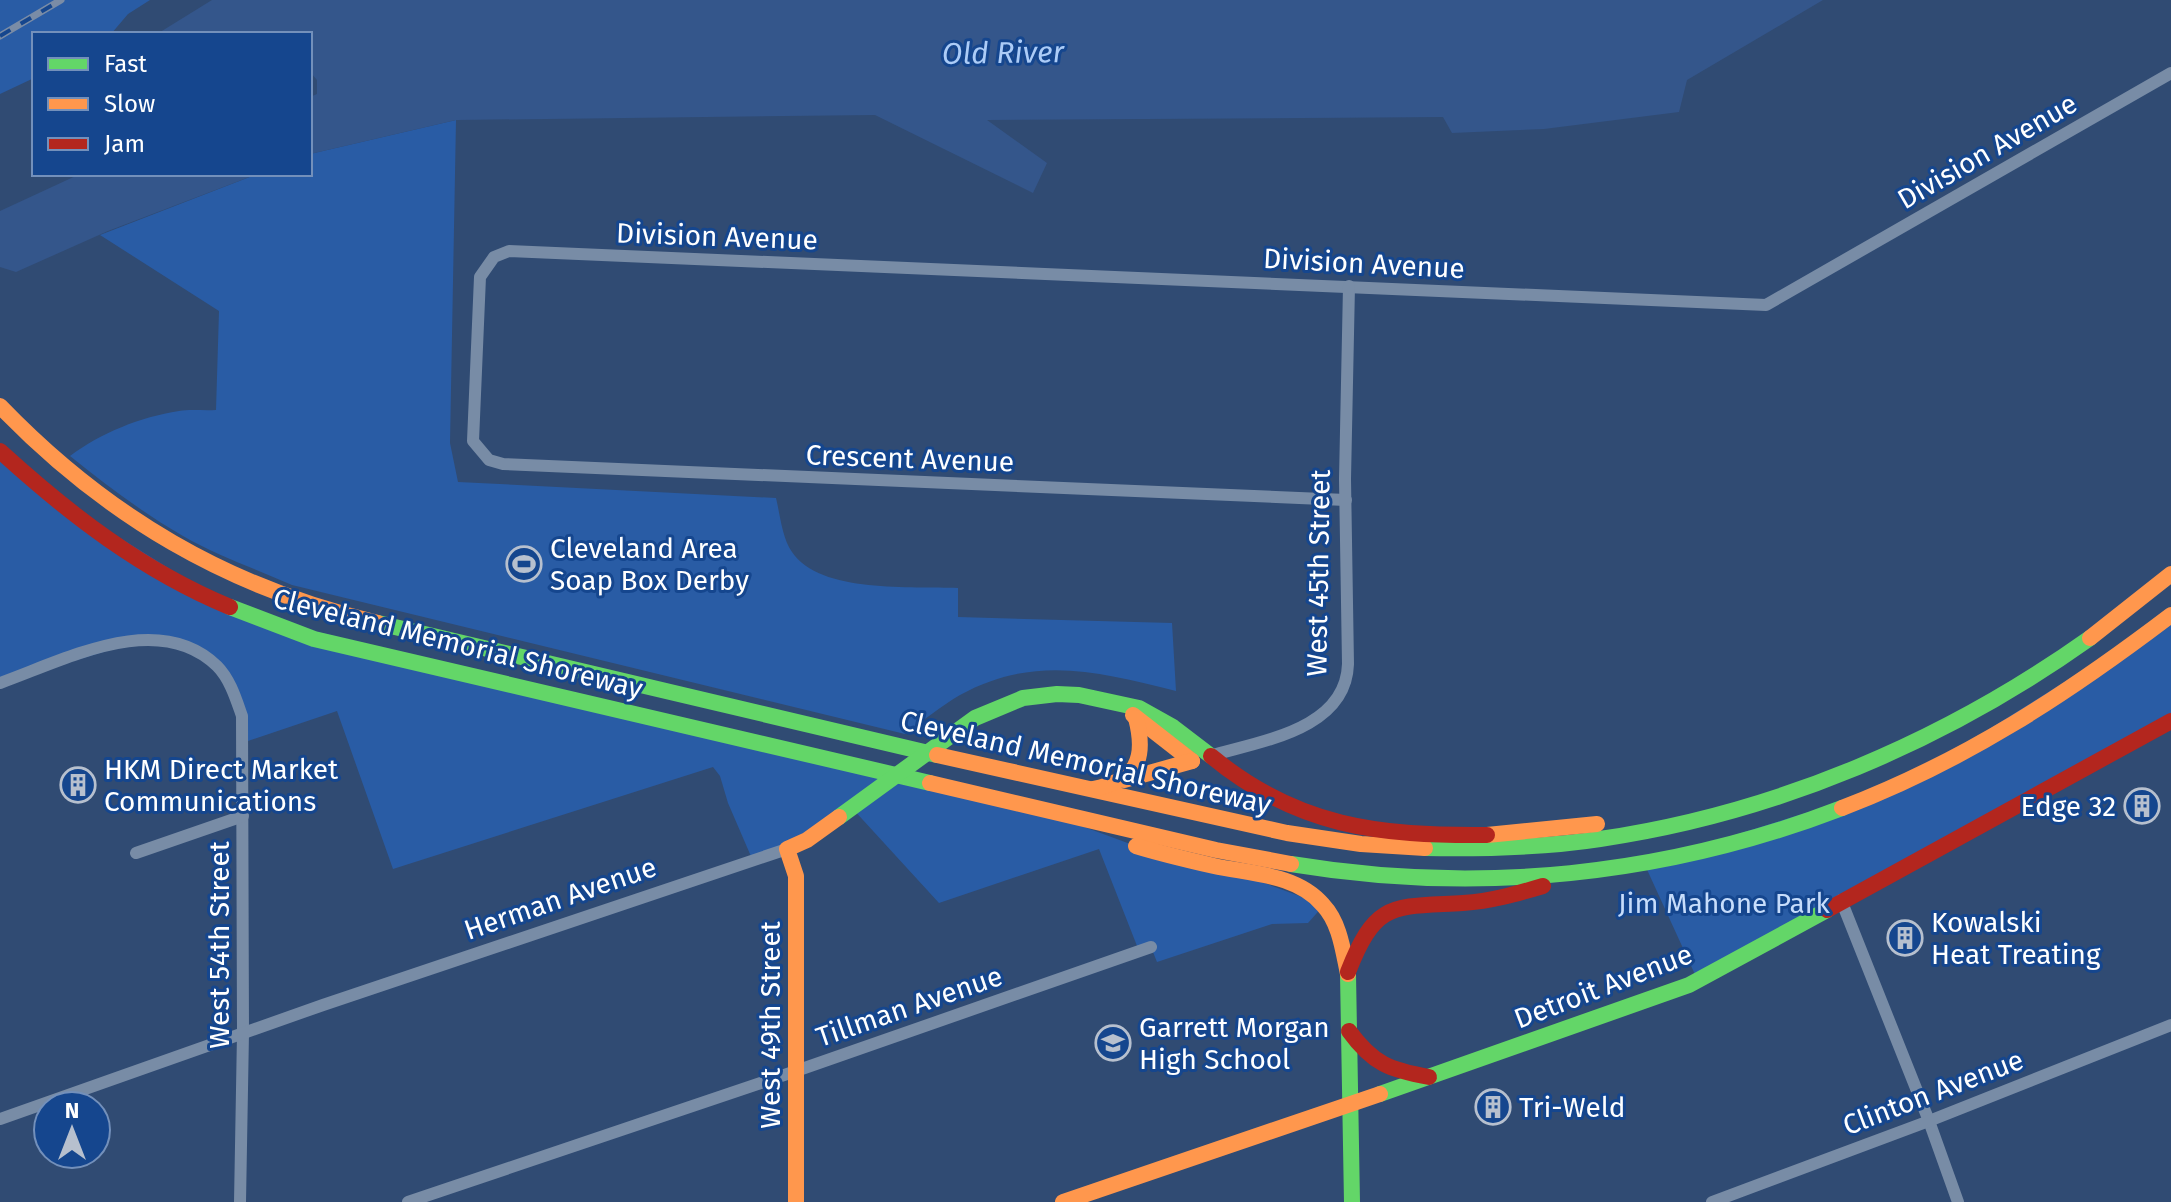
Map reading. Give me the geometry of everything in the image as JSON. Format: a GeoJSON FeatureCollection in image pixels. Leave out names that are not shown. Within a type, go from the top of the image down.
{"type":"FeatureCollection","features":[{"type":"Feature","properties":{"kind":"main road","name":"Cleveland Memorial Shoreway"},"geometry":{"type":"LineString","coordinates":[[0,406],[65,470],[126,516],[203,561],[284,596],[357,618],[1088,790],[1309,838],[1384,846],[1450,849],[1540,846],[1615,837],[1690,823],[1788,795],[1882,759],[1995,700],[2082,643],[2171,574]]}},
{"type":"Feature","properties":{"kind":"main road","name":"Cleveland Memorial Shoreway"},"geometry":{"type":"LineString","coordinates":[[0,451],[78,519],[146,566],[205,597],[287,630],[389,658],[1041,811],[1268,861],[1343,873],[1422,880],[1551,876],[1602,870],[1756,838],[1830,813],[1903,783],[2017,723],[2093,674],[2171,615]]}},
{"type":"Feature","properties":{"kind":"main road","name":"Herman Avenue"},"geometry":{"type":"LineString","coordinates":[[787,849],[807,840],[984,713],[1023,698],[1067,694],[1139,708],[1155,715],[1254,789],[1300,811],[1348,825],[1410,832],[1497,833],[1563,828],[1788,795]]}},
{"type":"Feature","properties":{"kind":"main road","name":"Herman Avenue"},"geometry":{"type":"LineString","coordinates":[[1111,702],[1192,761]]}},
{"type":"Feature","properties":{"kind":"main road"},"geometry":{"type":"LineString","coordinates":[[1124,780],[1137,762],[1141,749],[1136,718]]}},
{"type":"Feature","properties":{"kind":"main road","name":"Detroit Avenue"},"geometry":{"type":"LineString","coordinates":[[1063,1202],[1351,1105],[1689,985],[2171,721]]}},
{"type":"Feature","properties":{"kind":"main road"},"geometry":{"type":"LineString","coordinates":[[1088,790],[1192,761]]}},
{"type":"Feature","properties":{"kind":"main road"},"geometry":{"type":"LineString","coordinates":[[1041,811],[1155,852],[1299,886],[1324,905],[1335,922],[1348,974],[1352,1202]]}},
{"type":"Feature","properties":{"kind":"main road","name":"West 49th Street"},"geometry":{"type":"LineString","coordinates":[[787,849],[796,876],[796,1202]]}},
{"type":"Feature","properties":{"kind":"main road"},"geometry":{"type":"LineString","coordinates":[[1348,974],[1362,936],[1393,908],[1420,903],[1490,901],[1602,870]]}},
{"type":"Feature","properties":{"kind":"main road"},"geometry":{"type":"LineString","coordinates":[[1349,1031],[1379,1065],[1429,1077]]}},
{"type":"Feature","properties":{"kind":"street","name":"Division Avenue"},"geometry":{"type":"LineString","coordinates":[[478,448],[473,441],[473,432],[480,277],[494,257],[509,251],[1766,305],[2171,73]]}},
{"type":"Feature","properties":{"kind":"street","name":"West 45th Street"},"geometry":{"type":"LineString","coordinates":[[1192,761],[1306,725],[1327,710],[1342,689],[1348,664],[1346,500],[1349,286]]}},
{"type":"Feature","properties":{"kind":"street","name":"Crescent Avenue"},"geometry":{"type":"LineString","coordinates":[[478,448],[489,460],[503,464],[1346,500]]}},
{"type":"Feature","properties":{"kind":"street","name":"West 54th Street"},"geometry":{"type":"LineString","coordinates":[[0,683],[114,643],[149,638],[187,646],[218,666],[233,690],[242,716],[240,1202]]}},
{"type":"Feature","properties":{"kind":"street"},"geometry":{"type":"LineString","coordinates":[[136,853],[243,816]]}},
{"type":"Feature","properties":{"kind":"street","name":"Herman Avenue"},"geometry":{"type":"LineString","coordinates":[[0,1119],[243,1033],[787,849]]}},
{"type":"Feature","properties":{"kind":"street"},"geometry":{"type":"LineString","coordinates":[[1841,900],[1958,1202]]}},
{"type":"Feature","properties":{"kind":"street","name":"Tillman Avenue"},"geometry":{"type":"LineString","coordinates":[[408,1202],[1151,947]]}},
{"type":"Feature","properties":{"kind":"street","name":"Clinton Avenue"},"geometry":{"type":"LineString","coordinates":[[1712,1202],[1929,1121],[2171,1025]]}},
{"type":"Feature","properties":{"kind":"green space"},"geometry":{"type":"Polygon","coordinates":[[[0,0],[150,0],[128,14],[113,32],[32,32],[32,79],[0,94],[0,0]]]}},
{"type":"Feature","properties":{"kind":"green space","name":"Cleveland Area Soap Box Derby"},"geometry":{"type":"Polygon","coordinates":[[[456,120],[450,443],[458,482],[776,498],[792,552],[805,566],[823,575],[869,585],[958,588],[958,617],[1172,623],[1176,691],[1067,670],[1015,674],[960,695],[905,734],[292,585],[223,556],[154,518],[70,456],[108,433],[136,422],[179,411],[216,410],[219,311],[100,235],[252,176],[312,176],[312,154],[456,120]]]}},
{"type":"Feature","properties":{"kind":"green space"},"geometry":{"type":"Polygon","coordinates":[[[0,451],[38,487],[241,613],[1041,811],[1133,845],[1218,866],[1324,905],[1308,923],[1272,924],[1157,962],[1151,947],[1139,951],[1099,849],[939,903],[852,808],[753,861],[720,776],[713,767],[393,869],[337,711],[242,743],[242,716],[218,666],[187,646],[150,638],[0,683],[0,451]]]}},
{"type":"Feature","properties":{"kind":"green space","name":"Jim Mahone Park"},"geometry":{"type":"Polygon","coordinates":[[[2171,615],[2171,721],[1698,981],[1644,863],[1903,783],[2171,615]]]}},
{"type":"Feature","properties":{"kind":"water","name":"Old River"},"geometry":{"type":"Polygon","coordinates":[[[212,0],[1823,0],[1687,80],[1679,112],[1544,129],[1452,133],[1443,117],[987,120],[1047,163],[1033,193],[875,115],[456,120],[312,154],[312,96],[317,94],[317,80],[312,74],[312,32],[160,32],[212,0]]]}},
{"type":"Feature","properties":{"kind":"water"},"geometry":{"type":"Polygon","coordinates":[[[76,176],[252,176],[108,231],[16,272],[0,267],[0,211],[76,176]]]}},
{"type":"Feature","properties":{"kind":"railway"},"geometry":{"type":"LineString","coordinates":[[0,36],[61,0]]}},
{"type":"Feature","properties":{"kind":"traffic: fast"},"geometry":{"type":"LineString","coordinates":[[230,607],[314,639],[930,783]]}},
{"type":"Feature","properties":{"kind":"traffic: fast"},"geometry":{"type":"LineString","coordinates":[[378,623],[937,755]]}},
{"type":"Feature","properties":{"kind":"traffic: fast"},"geometry":{"type":"LineString","coordinates":[[1425,848],[1513,847],[1600,839],[1666,827],[1795,791],[1918,740],[2035,675],[2090,638]]}},
{"type":"Feature","properties":{"kind":"traffic: fast"},"geometry":{"type":"LineString","coordinates":[[839,817],[975,718],[1023,698],[1079,695],[1139,708],[1173,727],[1211,756]]}},
{"type":"Feature","properties":{"kind":"traffic: fast"},"geometry":{"type":"LineString","coordinates":[[1291,864],[1431,878],[1501,878],[1570,873],[1639,864],[1708,850],[1842,808]]}},
{"type":"Feature","properties":{"kind":"traffic: fast"},"geometry":{"type":"LineString","coordinates":[[1380,1094],[1689,985],[1827,910]]}},
{"type":"Feature","properties":{"kind":"traffic: fast"},"geometry":{"type":"LineString","coordinates":[[1348,974],[1352,1202]]}},
{"type":"Feature","properties":{"kind":"traffic: slow"},"geometry":{"type":"LineString","coordinates":[[0,406],[83,481],[172,543],[271,590],[378,623]]}},
{"type":"Feature","properties":{"kind":"traffic: slow"},"geometry":{"type":"LineString","coordinates":[[2090,638],[2171,574]]}},
{"type":"Feature","properties":{"kind":"traffic: slow"},"geometry":{"type":"LineString","coordinates":[[1842,808],[1931,769],[2014,724],[2171,615]]}},
{"type":"Feature","properties":{"kind":"traffic: slow"},"geometry":{"type":"LineString","coordinates":[[1133,715],[1192,761]]}},
{"type":"Feature","properties":{"kind":"traffic: slow"},"geometry":{"type":"LineString","coordinates":[[1093,789],[1119,780],[1135,766],[1140,746],[1136,718]]}},
{"type":"Feature","properties":{"kind":"traffic: slow"},"geometry":{"type":"LineString","coordinates":[[937,755],[1287,833],[1361,844],[1425,848]]}},
{"type":"Feature","properties":{"kind":"traffic: slow"},"geometry":{"type":"LineString","coordinates":[[1124,780],[1192,761]]}},
{"type":"Feature","properties":{"kind":"traffic: slow"},"geometry":{"type":"LineString","coordinates":[[930,783],[1216,850],[1291,864]]}},
{"type":"Feature","properties":{"kind":"traffic: slow"},"geometry":{"type":"LineString","coordinates":[[796,1202],[796,876],[787,849],[807,840],[839,817]]}},
{"type":"Feature","properties":{"kind":"traffic: slow"},"geometry":{"type":"LineString","coordinates":[[1487,835],[1597,824]]}},
{"type":"Feature","properties":{"kind":"traffic: slow"},"geometry":{"type":"LineString","coordinates":[[1136,846],[1273,877],[1300,887],[1329,912],[1340,938],[1348,974]]}},
{"type":"Feature","properties":{"kind":"traffic: slow"},"geometry":{"type":"LineString","coordinates":[[1063,1202],[1380,1094]]}},
{"type":"Feature","properties":{"kind":"traffic: jam"},"geometry":{"type":"LineString","coordinates":[[0,451],[108,539],[167,576],[230,607]]}},
{"type":"Feature","properties":{"kind":"traffic: jam"},"geometry":{"type":"LineString","coordinates":[[1827,910],[2171,721]]}},
{"type":"Feature","properties":{"kind":"traffic: jam"},"geometry":{"type":"LineString","coordinates":[[1211,756],[1243,780],[1275,798],[1341,822],[1410,833],[1487,835]]}},
{"type":"Feature","properties":{"kind":"traffic: jam"},"geometry":{"type":"LineString","coordinates":[[1348,972],[1368,931],[1390,912],[1419,905],[1484,901],[1543,886]]}},
{"type":"Feature","properties":{"kind":"traffic: jam"},"geometry":{"type":"LineString","coordinates":[[1349,1031],[1366,1051],[1383,1064],[1429,1077]]}},
{"type":"Feature","properties":{"kind":"place","name":"Cleveland Area Soap Box Derby"},"geometry":{"type":"Point","coordinates":[524,564]}},
{"type":"Feature","properties":{"kind":"place","name":"HKM Direct Market Communications"},"geometry":{"type":"Point","coordinates":[78,785]}},
{"type":"Feature","properties":{"kind":"place","name":"Edge 32"},"geometry":{"type":"Point","coordinates":[2142,806]}},
{"type":"Feature","properties":{"kind":"place","name":"Kowalski Heat Treating"},"geometry":{"type":"Point","coordinates":[1905,938]}},
{"type":"Feature","properties":{"kind":"place","name":"Garrett Morgan High School"},"geometry":{"type":"Point","coordinates":[1113,1043]}},
{"type":"Feature","properties":{"kind":"place","name":"Tri-Weld"},"geometry":{"type":"Point","coordinates":[1493,1107]}}]}
